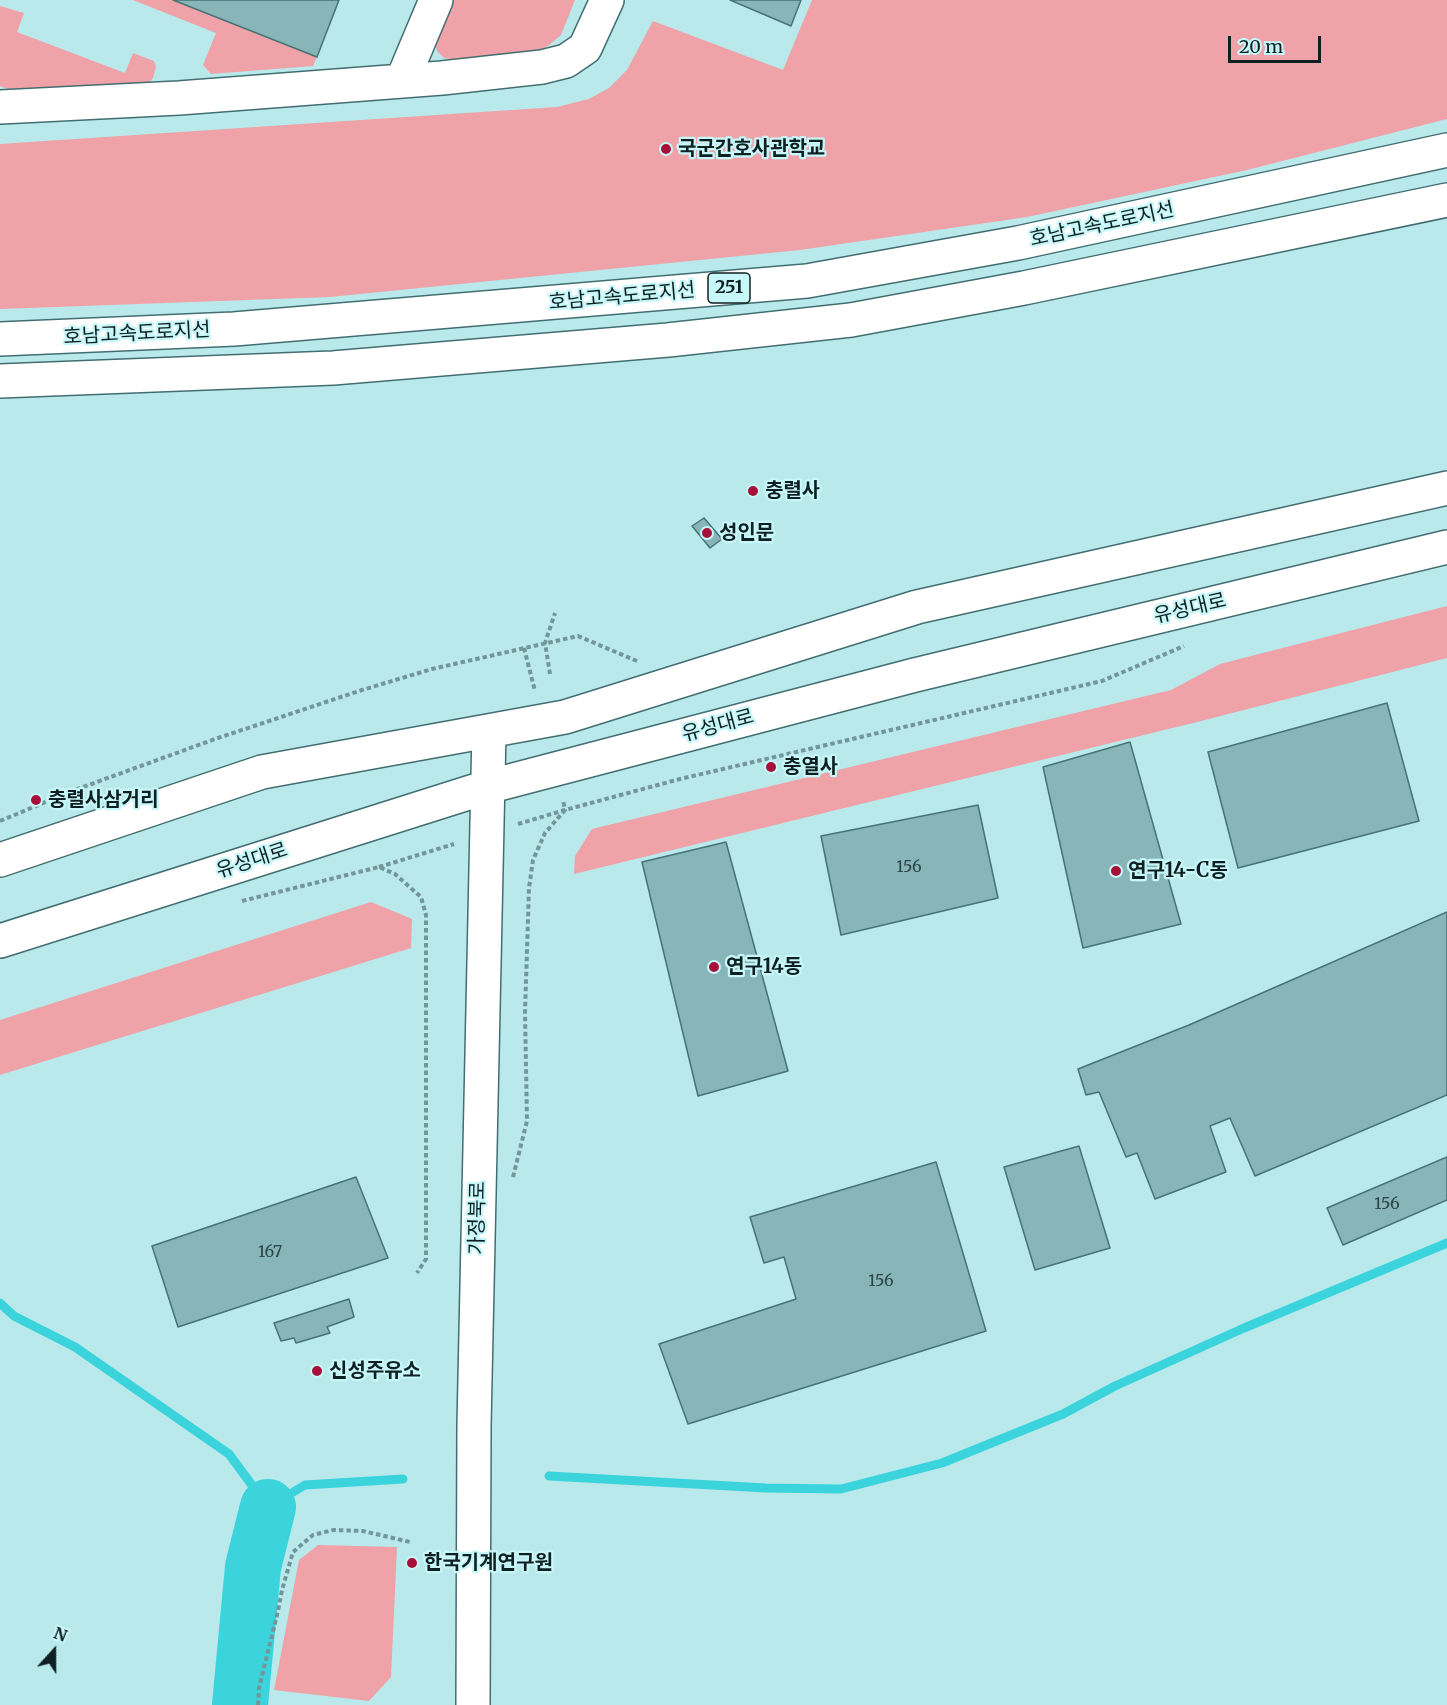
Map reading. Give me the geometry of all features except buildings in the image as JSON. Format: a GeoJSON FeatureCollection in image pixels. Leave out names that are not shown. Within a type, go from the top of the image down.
{"type":"FeatureCollection","features":[{"type":"Feature","properties":{"kind":"main road"},"geometry":{"type":"LineString","coordinates":[[402,81],[436,0]]}},
{"type":"Feature","properties":{"kind":"main road"},"geometry":{"type":"LineString","coordinates":[[0,106],[149,100],[542,68],[566,61],[585,48],[607,0]]}},
{"type":"Feature","properties":{"kind":"main road","name":"호남고속도로지선"},"geometry":{"type":"LineString","coordinates":[[0,339],[234,329],[807,281],[1018,243],[1447,150]]}},
{"type":"Feature","properties":{"kind":"main road","name":"251"},"geometry":{"type":"LineString","coordinates":[[0,381],[333,368],[668,340],[851,320],[1024,288],[1447,200]]}},
{"type":"Feature","properties":{"kind":"main road"},"geometry":{"type":"LineString","coordinates":[[0,860],[262,772],[565,717],[916,607],[1447,488]]}},
{"type":"Feature","properties":{"kind":"main road","name":"유성대로"},"geometry":{"type":"LineString","coordinates":[[0,941],[487,787],[915,675],[1447,547]]}},
{"type":"Feature","properties":{"kind":"main road","name":"가정북로"},"geometry":{"type":"LineString","coordinates":[[473,1705],[474,1425],[489,731]]}},
{"type":"Feature","properties":{"kind":"path"},"geometry":{"type":"LineString","coordinates":[[550,674],[545,643],[555,614]]}},
{"type":"Feature","properties":{"kind":"path"},"geometry":{"type":"LineString","coordinates":[[0,821],[72,791],[215,739],[432,669],[578,636],[639,662]]}},
{"type":"Feature","properties":{"kind":"path"},"geometry":{"type":"LineString","coordinates":[[512,1184],[527,1120],[525,1012],[529,888],[533,860],[545,833],[565,810],[681,779],[1102,681],[1186,645]]}},
{"type":"Feature","properties":{"kind":"path"},"geometry":{"type":"LineString","coordinates":[[242,901],[379,867],[395,874],[421,897],[426,915],[426,1258],[417,1273]]}},
{"type":"Feature","properties":{"kind":"path"},"geometry":{"type":"LineString","coordinates":[[258,1705],[259,1688],[293,1552],[313,1535],[333,1530],[363,1531],[410,1542]]}},
{"type":"Feature","properties":{"kind":"shaded area"},"geometry":{"type":"Polygon","coordinates":[[[133,0],[173,0],[317,57],[313,66],[211,74],[203,65],[216,33],[133,0]]]}},
{"type":"Feature","properties":{"kind":"shaded area"},"geometry":{"type":"Polygon","coordinates":[[[446,0],[575,0],[561,35],[548,46],[531,54],[454,60],[444,58],[437,51],[435,43],[446,0]]]}},
{"type":"Feature","properties":{"kind":"shaded area","name":"국군간호사관학교"},"geometry":{"type":"Polygon","coordinates":[[[812,0],[1447,0],[1447,119],[1247,170],[1027,217],[800,250],[330,297],[0,309],[0,144],[557,107],[589,99],[609,88],[627,70],[653,21],[783,70],[812,0]]]}},
{"type":"Feature","properties":{"kind":"shaded area"},"geometry":{"type":"Polygon","coordinates":[[[0,6],[24,13],[17,32],[125,73],[133,53],[154,61],[156,67],[153,78],[148,84],[12,91],[0,86],[0,6]]]}},
{"type":"Feature","properties":{"kind":"shaded area"},"geometry":{"type":"Polygon","coordinates":[[[1447,606],[1447,658],[1197,722],[574,874],[575,856],[592,829],[1171,690],[1220,664],[1447,606]]]}},
{"type":"Feature","properties":{"kind":"shaded area"},"geometry":{"type":"Polygon","coordinates":[[[371,902],[412,919],[411,948],[0,1075],[0,1020],[371,902]]]}},
{"type":"Feature","properties":{"kind":"shaded area"},"geometry":{"type":"Polygon","coordinates":[[[318,1545],[397,1547],[391,1677],[369,1701],[274,1690],[299,1560],[318,1545]]]}},
{"type":"Feature","properties":{"kind":"waterway"},"geometry":{"type":"LineString","coordinates":[[549,1476],[766,1488],[841,1489],[942,1463],[1063,1414],[1115,1386],[1244,1328],[1447,1243]]}},
{"type":"Feature","properties":{"kind":"waterway"},"geometry":{"type":"LineString","coordinates":[[0,1303],[14,1316],[75,1347],[229,1454],[268,1507],[305,1485],[403,1479]]}},
{"type":"Feature","properties":{"kind":"waterway"},"geometry":{"type":"LineString","coordinates":[[240,1705],[253,1567],[268,1507]]}},
{"type":"Feature","properties":{"kind":"place","name":"국군간호사관학교"},"geometry":{"type":"Point","coordinates":[666,149]}},
{"type":"Feature","properties":{"kind":"place","name":"충렬사"},"geometry":{"type":"Point","coordinates":[753,491]}},
{"type":"Feature","properties":{"kind":"place","name":"성인문"},"geometry":{"type":"Point","coordinates":[707,533]}},
{"type":"Feature","properties":{"kind":"place","name":"충열사"},"geometry":{"type":"Point","coordinates":[771,767]}},
{"type":"Feature","properties":{"kind":"place","name":"충렬사삼거리"},"geometry":{"type":"Point","coordinates":[36,800]}},
{"type":"Feature","properties":{"kind":"place","name":"연구14-C동"},"geometry":{"type":"Point","coordinates":[1116,871]}},
{"type":"Feature","properties":{"kind":"place","name":"연구14동"},"geometry":{"type":"Point","coordinates":[714,967]}},
{"type":"Feature","properties":{"kind":"place","name":"신성주유소"},"geometry":{"type":"Point","coordinates":[317,1371]}},
{"type":"Feature","properties":{"kind":"place","name":"한국기계연구원"},"geometry":{"type":"Point","coordinates":[412,1563]}}]}
